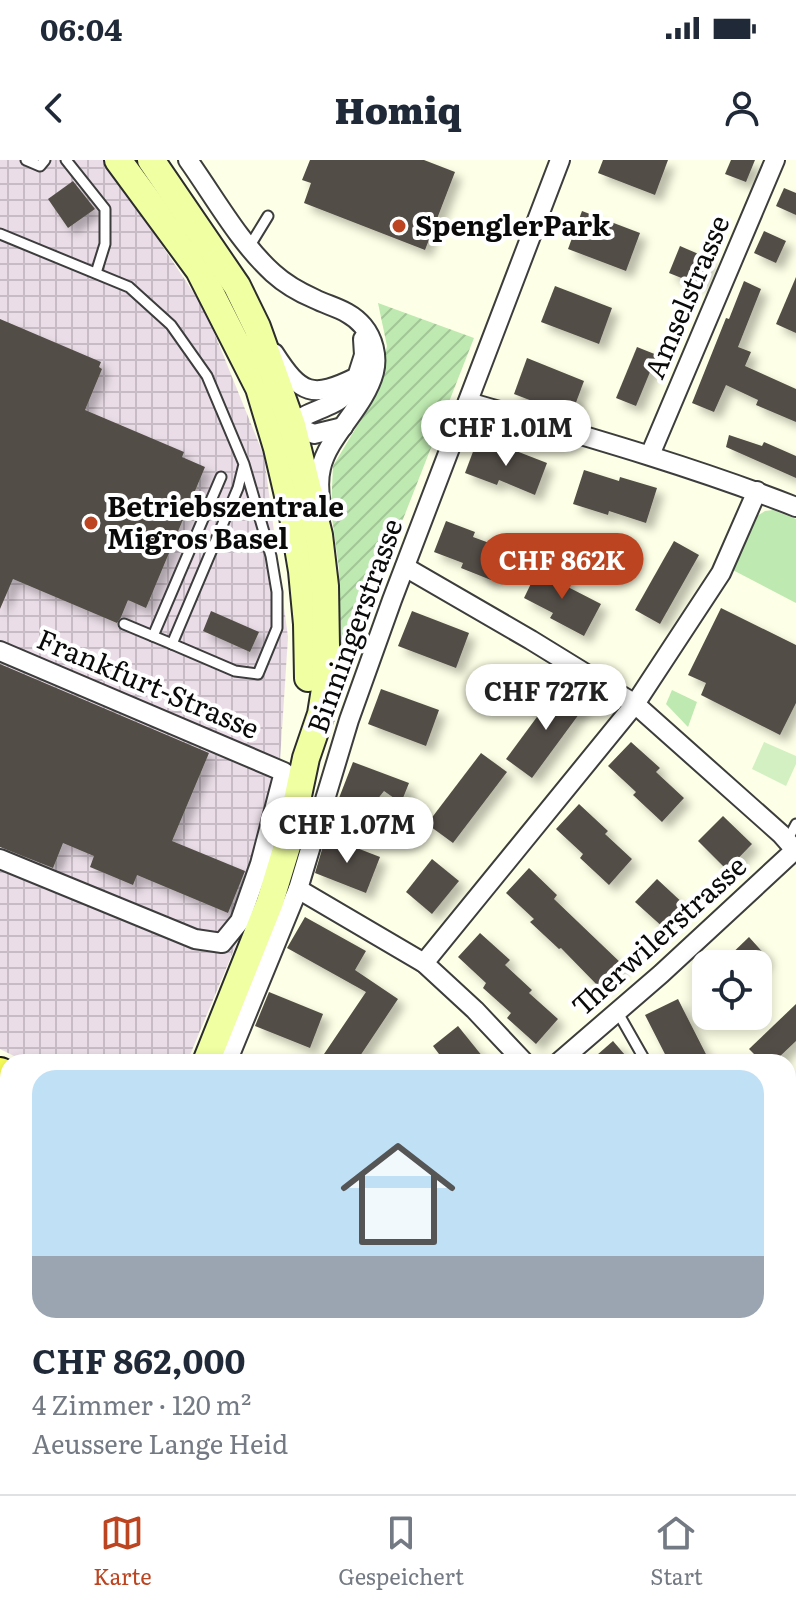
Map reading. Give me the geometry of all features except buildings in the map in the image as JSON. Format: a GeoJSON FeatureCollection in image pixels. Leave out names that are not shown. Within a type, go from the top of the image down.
{"type":"FeatureCollection","features":[{"type":"Feature","properties":{"kind":"main road"},"geometry":{"type":"LineString","coordinates":[[118,160],[199,270],[259,388],[277,448],[302,571],[309,658],[306,758]]}},
{"type":"Feature","properties":{"kind":"main road"},"geometry":{"type":"LineString","coordinates":[[151,160],[237,286],[257,327],[292,425],[319,535],[325,586],[325,689],[321,714],[306,758],[288,843],[228,1054]]}},
{"type":"Feature","properties":{"kind":"street"},"geometry":{"type":"LineString","coordinates":[[188,160],[249,247],[275,274],[315,300],[347,313],[362,325],[372,340],[374,371],[358,406],[321,467],[319,490],[323,523],[319,535]]}},
{"type":"Feature","properties":{"kind":"street","name":"Binningerstrasse"},"geometry":{"type":"LineString","coordinates":[[229,1054],[298,889],[349,720],[560,160]]}},
{"type":"Feature","properties":{"kind":"street","name":"Amselstrasse"},"geometry":{"type":"LineString","coordinates":[[650,455],[775,160]]}},
{"type":"Feature","properties":{"kind":"street"},"geometry":{"type":"LineString","coordinates":[[343,427],[314,434],[292,425],[301,416],[345,396],[357,377],[364,355],[362,325]]}},
{"type":"Feature","properties":{"kind":"street"},"geometry":{"type":"LineString","coordinates":[[257,327],[295,383],[306,389],[320,391],[357,377]]}},
{"type":"Feature","properties":{"kind":"street"},"geometry":{"type":"LineString","coordinates":[[468,402],[650,455],[796,507]]}},
{"type":"Feature","properties":{"kind":"street"},"geometry":{"type":"LineString","coordinates":[[424,963],[635,704],[721,573],[757,491]]}},
{"type":"Feature","properties":{"kind":"street"},"geometry":{"type":"LineString","coordinates":[[405,567],[635,704],[793,847]]}},
{"type":"Feature","properties":{"kind":"street","name":"Frankfurt-Strasse"},"geometry":{"type":"LineString","coordinates":[[0,651],[284,772],[260,864],[240,921],[222,943],[195,939],[0,859]]}},
{"type":"Feature","properties":{"kind":"street","name":"Therwilerstrasse"},"geometry":{"type":"LineString","coordinates":[[568,1054],[736,906],[793,847]]}},
{"type":"Feature","properties":{"kind":"street"},"geometry":{"type":"LineString","coordinates":[[298,889],[424,963],[516,1054]]}},
{"type":"Feature","properties":{"kind":"lane"},"geometry":{"type":"LineString","coordinates":[[26,160],[40,166],[45,160]]}},
{"type":"Feature","properties":{"kind":"lane"},"geometry":{"type":"LineString","coordinates":[[66,160],[105,209],[105,244],[96,273]]}},
{"type":"Feature","properties":{"kind":"lane"},"geometry":{"type":"LineString","coordinates":[[249,247],[268,216]]}},
{"type":"Feature","properties":{"kind":"lane"},"geometry":{"type":"LineString","coordinates":[[0,234],[129,287],[171,325],[207,376],[244,464],[271,556],[277,592],[277,628],[258,674],[235,671],[124,624]]}},
{"type":"Feature","properties":{"kind":"lane"},"geometry":{"type":"LineString","coordinates":[[265,409],[292,425],[277,448]]}},
{"type":"Feature","properties":{"kind":"lane"},"geometry":{"type":"LineString","coordinates":[[172,644],[238,488],[244,464]]}},
{"type":"Feature","properties":{"kind":"lane"},"geometry":{"type":"LineString","coordinates":[[153,636],[221,477]]}},
{"type":"Feature","properties":{"kind":"lane"},"geometry":{"type":"LineString","coordinates":[[793,847],[796,824]]}},
{"type":"Feature","properties":{"kind":"lane"},"geometry":{"type":"LineString","coordinates":[[617,1011],[641,1054]]}},
{"type":"Feature","properties":{"kind":"shaded area"},"geometry":{"type":"Polygon","coordinates":[[[0,160],[105,160],[205,310],[264,456],[288,637],[274,854],[190,1054],[10,1054],[0,1049],[0,160]]]}},
{"type":"Feature","properties":{"kind":"green space"},"geometry":{"type":"Polygon","coordinates":[[[378,303],[474,338],[349,657],[341,653],[339,569],[331,510],[333,466],[375,396],[387,346],[378,303]]]}},
{"type":"Feature","properties":{"kind":"green space"},"geometry":{"type":"Polygon","coordinates":[[[773,510],[796,519],[796,603],[729,568],[757,516],[773,510]]]}},
{"type":"Feature","properties":{"kind":"green space"},"geometry":{"type":"Polygon","coordinates":[[[672,690],[697,702],[688,727],[666,704],[672,690]]]}},
{"type":"Feature","properties":{"kind":"green space"},"geometry":{"type":"Polygon","coordinates":[[[764,742],[796,756],[796,764],[786,786],[752,769],[764,742]]]}},
{"type":"Feature","properties":{"kind":"place","name":"SpenglerPark"},"geometry":{"type":"Point","coordinates":[399,226]}},
{"type":"Feature","properties":{"kind":"place","name":"Betriebszentrale Migros Basel"},"geometry":{"type":"Point","coordinates":[91,523]}}]}
